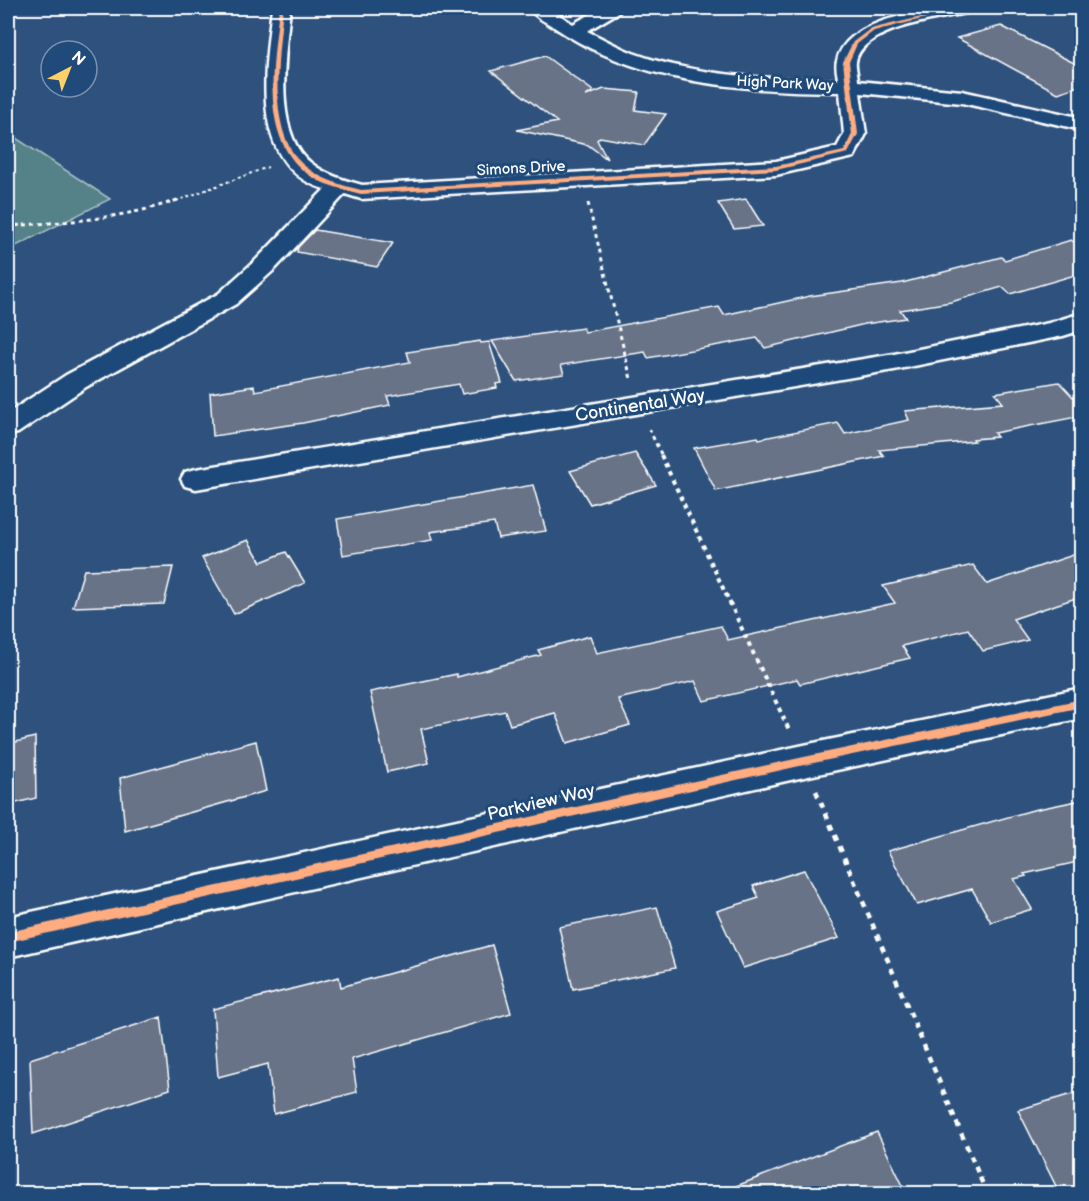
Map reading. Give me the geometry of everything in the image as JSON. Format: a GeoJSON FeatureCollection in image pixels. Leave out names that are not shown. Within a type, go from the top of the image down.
{"type":"FeatureCollection","features":[{"type":"Feature","properties":{"kind":"street","name":"Simons Drive"},"geometry":{"type":"LineString","coordinates":[[281,8],[273,93],[278,131],[298,162],[324,183],[361,192],[776,168],[846,152],[855,134],[850,86]]}},
{"type":"Feature","properties":{"kind":"street","name":"High Park Way"},"geometry":{"type":"LineString","coordinates":[[538,8],[573,32],[627,57],[698,76],[762,84],[850,86],[962,97],[1082,124]]}},
{"type":"Feature","properties":{"kind":"street"},"geometry":{"type":"LineString","coordinates":[[573,32],[613,8]]}},
{"type":"Feature","properties":{"kind":"street"},"geometry":{"type":"LineString","coordinates":[[850,86],[846,62],[855,43],[872,30],[964,8]]}},
{"type":"Feature","properties":{"kind":"street"},"geometry":{"type":"LineString","coordinates":[[8,426],[76,381],[227,299],[266,264],[338,188]]}},
{"type":"Feature","properties":{"kind":"street","name":"Continental Way"},"geometry":{"type":"LineString","coordinates":[[196,478],[894,362],[1054,330],[1082,321]]}},
{"type":"Feature","properties":{"kind":"street","name":"Parkview Way"},"geometry":{"type":"LineString","coordinates":[[8,937],[1082,702]]}},
{"type":"Feature","properties":{"kind":"path"},"geometry":{"type":"LineString","coordinates":[[8,226],[63,222],[158,207],[260,168],[298,162]]}},
{"type":"Feature","properties":{"kind":"path"},"geometry":{"type":"LineString","coordinates":[[582,180],[638,405],[804,761],[987,1194]]}},
{"type":"Feature","properties":{"kind":"green space"},"geometry":{"type":"Polygon","coordinates":[[[8,133],[110,199],[8,250],[8,133]]]}},
{"type":"Feature","properties":{"kind":"building"},"geometry":{"type":"Polygon","coordinates":[[[1001,26],[1082,67],[1082,85],[1058,93],[957,38],[1001,26]]]}},
{"type":"Feature","properties":{"kind":"building"},"geometry":{"type":"Polygon","coordinates":[[[545,56],[593,91],[586,96],[604,89],[639,92],[635,110],[666,114],[644,145],[600,137],[597,140],[607,159],[588,145],[517,130],[557,122],[491,71],[545,56]]]}},
{"type":"Feature","properties":{"kind":"building"},"geometry":{"type":"Polygon","coordinates":[[[746,199],[763,226],[734,229],[718,203],[746,199]]]}},
{"type":"Feature","properties":{"kind":"building"},"geometry":{"type":"Polygon","coordinates":[[[315,230],[393,243],[377,267],[297,252],[298,247],[315,230]]]}},
{"type":"Feature","properties":{"kind":"building"},"geometry":{"type":"Polygon","coordinates":[[[1071,240],[1082,248],[1082,273],[1010,294],[1002,287],[951,302],[900,310],[906,318],[865,324],[765,348],[757,338],[648,358],[645,352],[561,365],[564,374],[516,381],[492,341],[583,328],[585,332],[719,307],[724,315],[810,296],[902,283],[1001,257],[1005,260],[1071,240]]]}},
{"type":"Feature","properties":{"kind":"building"},"geometry":{"type":"Polygon","coordinates":[[[480,341],[481,343],[489,342],[502,383],[496,384],[497,388],[462,394],[459,384],[387,396],[390,405],[303,423],[213,436],[210,393],[254,386],[255,391],[410,362],[407,352],[480,341]]]}},
{"type":"Feature","properties":{"kind":"building"},"geometry":{"type":"Polygon","coordinates":[[[1059,382],[1073,397],[1082,397],[1082,416],[994,433],[997,437],[973,439],[974,441],[879,450],[884,456],[716,491],[694,448],[758,437],[759,439],[838,423],[845,434],[909,420],[905,411],[1003,403],[995,393],[1059,382]]]}},
{"type":"Feature","properties":{"kind":"building"},"geometry":{"type":"Polygon","coordinates":[[[635,453],[656,485],[590,504],[570,471],[635,453]]]}},
{"type":"Feature","properties":{"kind":"building"},"geometry":{"type":"Polygon","coordinates":[[[533,485],[546,531],[498,538],[494,523],[430,532],[432,540],[343,555],[337,519],[533,485]]]}},
{"type":"Feature","properties":{"kind":"building"},"geometry":{"type":"Polygon","coordinates":[[[248,540],[261,562],[286,552],[305,583],[234,614],[202,558],[248,540]]]}},
{"type":"Feature","properties":{"kind":"building"},"geometry":{"type":"Polygon","coordinates":[[[1082,552],[1082,596],[1013,619],[1028,640],[983,651],[968,629],[902,646],[910,658],[800,684],[797,679],[704,701],[695,681],[618,699],[630,725],[567,743],[555,713],[510,725],[505,711],[421,729],[429,763],[387,772],[370,692],[457,674],[457,677],[541,655],[538,650],[590,636],[597,653],[721,626],[728,640],[895,603],[883,586],[973,565],[987,584],[1082,552]]]}},
{"type":"Feature","properties":{"kind":"building"},"geometry":{"type":"Polygon","coordinates":[[[173,567],[164,604],[73,607],[84,570],[173,567]]]}},
{"type":"Feature","properties":{"kind":"building"},"geometry":{"type":"Polygon","coordinates":[[[35,737],[36,798],[8,805],[8,744],[35,737]]]}},
{"type":"Feature","properties":{"kind":"building"},"geometry":{"type":"Polygon","coordinates":[[[256,741],[266,791],[125,831],[120,778],[256,741]]]}},
{"type":"Feature","properties":{"kind":"building"},"geometry":{"type":"Polygon","coordinates":[[[1082,800],[1082,861],[1024,874],[1026,876],[1014,879],[1032,909],[991,922],[972,889],[917,905],[888,851],[1033,810],[1082,800]]]}},
{"type":"Feature","properties":{"kind":"building"},"geometry":{"type":"Polygon","coordinates":[[[804,870],[839,938],[743,968],[717,911],[759,898],[753,886],[804,870]]]}},
{"type":"Feature","properties":{"kind":"building"},"geometry":{"type":"Polygon","coordinates":[[[657,907],[675,968],[573,989],[559,927],[657,907]]]}},
{"type":"Feature","properties":{"kind":"building"},"geometry":{"type":"Polygon","coordinates":[[[492,945],[511,1013],[352,1059],[357,1092],[274,1114],[268,1064],[218,1077],[213,1009],[339,977],[341,987],[492,945]]]}},
{"type":"Feature","properties":{"kind":"building"},"geometry":{"type":"Polygon","coordinates":[[[161,1017],[170,1089],[33,1134],[30,1059],[161,1017]]]}},
{"type":"Feature","properties":{"kind":"building"},"geometry":{"type":"Polygon","coordinates":[[[1082,1091],[1082,1194],[1060,1194],[1018,1110],[1082,1091]]]}},
{"type":"Feature","properties":{"kind":"building"},"geometry":{"type":"Polygon","coordinates":[[[877,1132],[907,1194],[723,1194],[723,1191],[877,1132]]]}},
{"type":"Feature","properties":{"kind":"cycle path"},"geometry":{"type":"LineString","coordinates":[[281,8],[275,97],[278,124],[287,147],[302,167],[327,182],[361,192],[776,168],[846,152],[855,134],[846,62],[855,43],[872,30],[964,8]]}},
{"type":"Feature","properties":{"kind":"cycle path"},"geometry":{"type":"LineString","coordinates":[[8,937],[804,761],[1082,703]]}}]}
